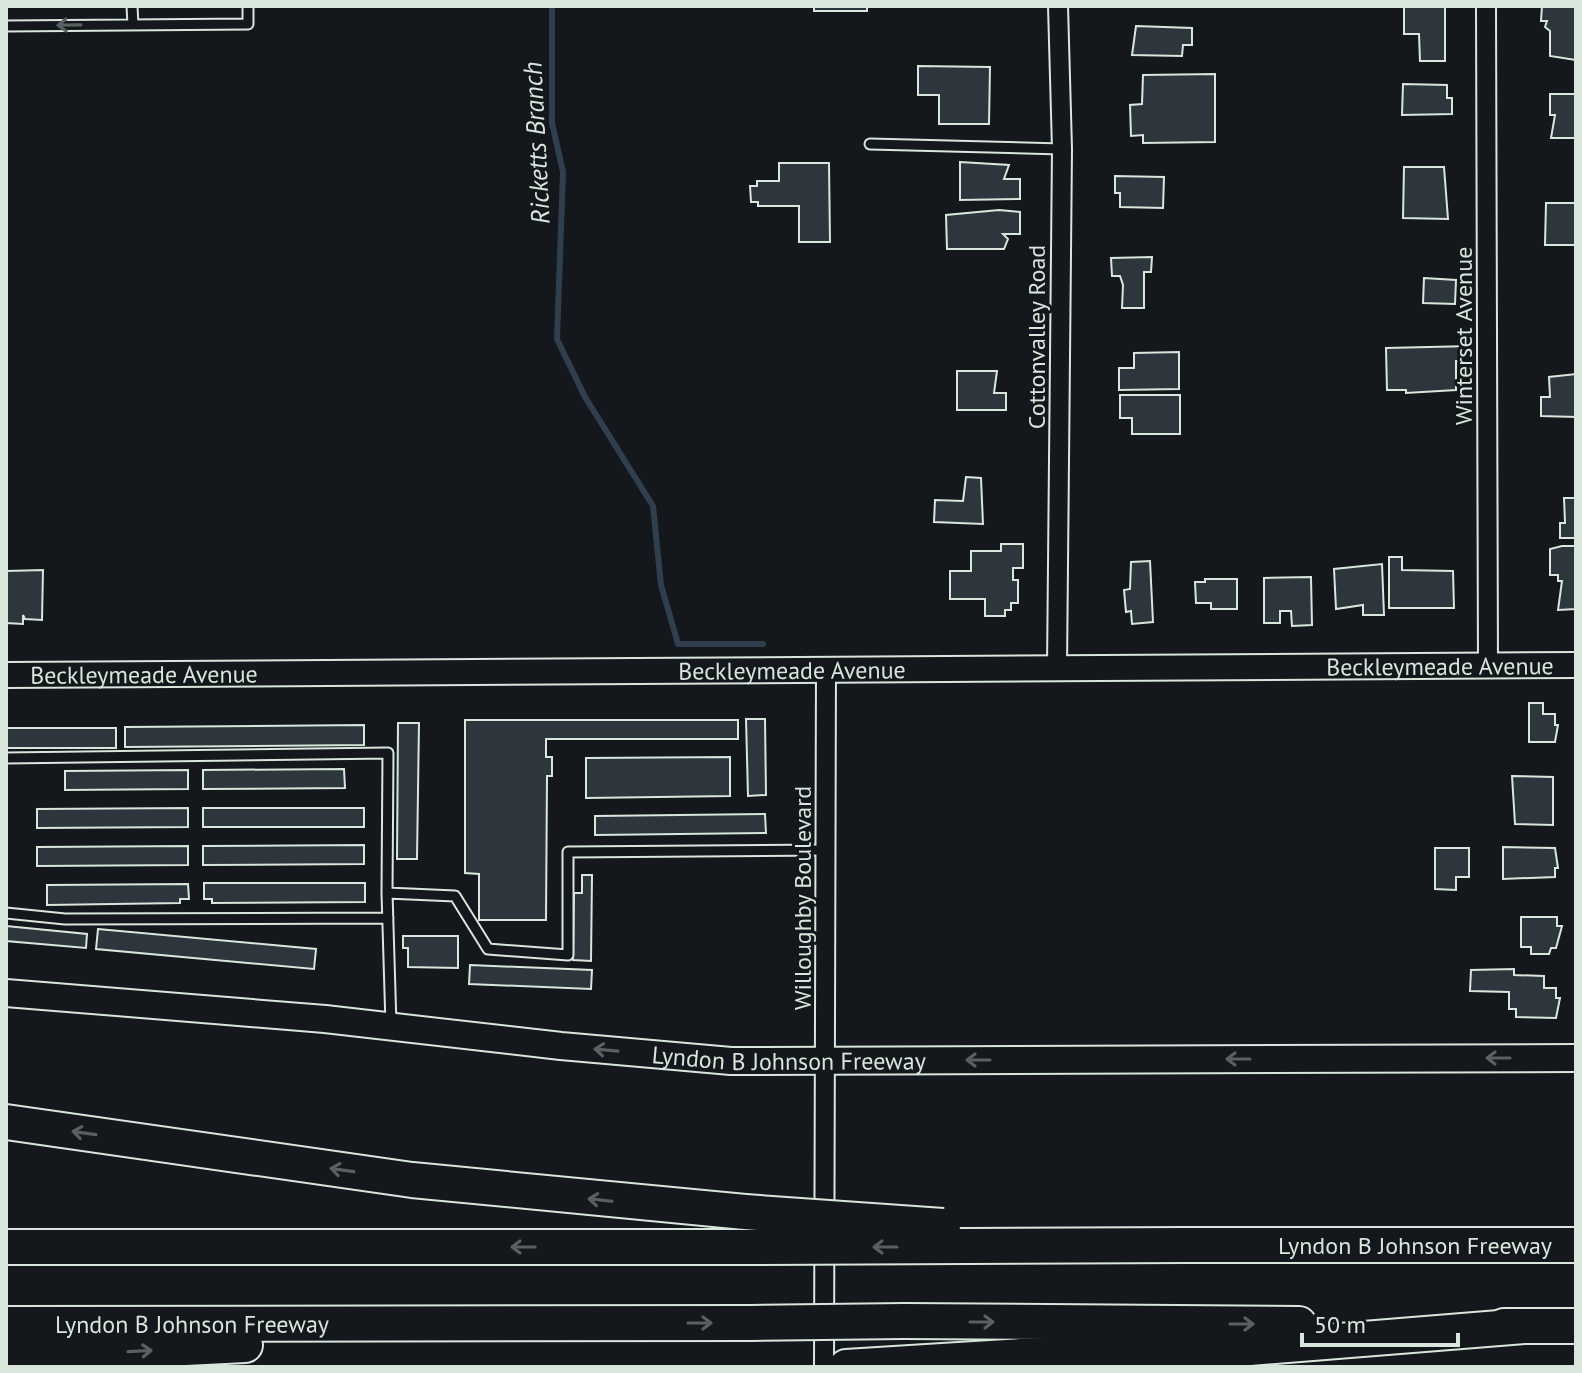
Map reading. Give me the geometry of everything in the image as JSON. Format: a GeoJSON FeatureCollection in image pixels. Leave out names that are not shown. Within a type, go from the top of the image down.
{"type":"FeatureCollection","features":[{"type":"Feature","properties":{"kind":"highway"},"geometry":{"type":"LineString","coordinates":[[6,1122],[412,1180],[745,1212],[1187,1245]]}},
{"type":"Feature","properties":{"kind":"highway"},"geometry":{"type":"LineString","coordinates":[[6,1224],[239,1246]]}},
{"type":"Feature","properties":{"kind":"highway","name":"Lyndon B Johnson Freeway"},"geometry":{"type":"LineString","coordinates":[[6,1247],[1576,1245]]}},
{"type":"Feature","properties":{"kind":"highway","name":"Lyndon B Johnson Freeway"},"geometry":{"type":"LineString","coordinates":[[6,1324],[904,1321],[1576,1326]]}},
{"type":"Feature","properties":{"kind":"highway"},"geometry":{"type":"LineString","coordinates":[[6,1357],[638,1324]]}},
{"type":"Feature","properties":{"kind":"highway"},"geometry":{"type":"LineString","coordinates":[[846,1367],[1021,1356],[1176,1354],[1524,1326]]}},
{"type":"Feature","properties":{"kind":"main road","name":"Lyndon B Johnson Freeway"},"geometry":{"type":"LineString","coordinates":[[6,993],[731,1061],[1576,1058]]}},
{"type":"Feature","properties":{"kind":"street","name":"Cottonvalley Road"},"geometry":{"type":"LineString","coordinates":[[1057,668],[1062,149],[1058,6]]}},
{"type":"Feature","properties":{"kind":"street","name":"Winterset Avenue"},"geometry":{"type":"LineString","coordinates":[[1486,6],[1488,666]]}},
{"type":"Feature","properties":{"kind":"street","name":"Beckleymeade Avenue"},"geometry":{"type":"LineString","coordinates":[[6,675],[1576,665]]}},
{"type":"Feature","properties":{"kind":"street","name":"Willoughby Boulevard"},"geometry":{"type":"LineString","coordinates":[[824,1367],[826,669]]}},
{"type":"Feature","properties":{"kind":"lane"},"geometry":{"type":"LineString","coordinates":[[132,6],[133,25]]}},
{"type":"Feature","properties":{"kind":"lane"},"geometry":{"type":"LineString","coordinates":[[6,26],[248,24],[248,6]]}},
{"type":"Feature","properties":{"kind":"lane"},"geometry":{"type":"LineString","coordinates":[[870,144],[1062,149]]}},
{"type":"Feature","properties":{"kind":"lane"},"geometry":{"type":"LineString","coordinates":[[6,758],[388,753],[387,893],[391,1027]]}},
{"type":"Feature","properties":{"kind":"lane"},"geometry":{"type":"LineString","coordinates":[[387,893],[455,896],[488,949],[568,955],[568,852],[826,850]]}},
{"type":"Feature","properties":{"kind":"lane"},"geometry":{"type":"LineString","coordinates":[[6,913],[65,919],[388,918]]}},
{"type":"Feature","properties":{"kind":"building"},"geometry":{"type":"Polygon","coordinates":[[[814,6],[867,6],[867,11],[814,11],[814,6]]]}},
{"type":"Feature","properties":{"kind":"building"},"geometry":{"type":"Polygon","coordinates":[[[1404,6],[1445,6],[1445,61],[1420,61],[1419,34],[1404,34],[1404,6]]]}},
{"type":"Feature","properties":{"kind":"building"},"geometry":{"type":"Polygon","coordinates":[[[1542,6],[1576,6],[1576,60],[1550,56],[1550,31],[1545,27],[1547,21],[1541,21],[1542,6]]]}},
{"type":"Feature","properties":{"kind":"building"},"geometry":{"type":"Polygon","coordinates":[[[1136,26],[1192,28],[1192,45],[1183,45],[1182,56],[1132,55],[1136,26]]]}},
{"type":"Feature","properties":{"kind":"building"},"geometry":{"type":"Polygon","coordinates":[[[918,66],[990,67],[989,124],[939,124],[939,95],[918,95],[918,66]]]}},
{"type":"Feature","properties":{"kind":"building"},"geometry":{"type":"Polygon","coordinates":[[[1215,74],[1215,142],[1143,143],[1143,135],[1131,136],[1130,105],[1142,104],[1143,75],[1215,74]]]}},
{"type":"Feature","properties":{"kind":"building"},"geometry":{"type":"Polygon","coordinates":[[[1403,84],[1447,85],[1447,98],[1452,98],[1452,114],[1402,115],[1403,84]]]}},
{"type":"Feature","properties":{"kind":"building"},"geometry":{"type":"Polygon","coordinates":[[[1550,94],[1576,94],[1576,138],[1551,138],[1555,115],[1550,115],[1550,94]]]}},
{"type":"Feature","properties":{"kind":"building"},"geometry":{"type":"Polygon","coordinates":[[[960,162],[1009,165],[1004,179],[1020,179],[1020,199],[960,200],[960,162]]]}},
{"type":"Feature","properties":{"kind":"building"},"geometry":{"type":"Polygon","coordinates":[[[779,163],[829,163],[830,242],[799,242],[799,206],[758,206],[758,202],[751,202],[750,186],[757,186],[757,181],[779,181],[779,163]]]}},
{"type":"Feature","properties":{"kind":"building"},"geometry":{"type":"Polygon","coordinates":[[[1404,167],[1444,167],[1448,219],[1403,218],[1404,167]]]}},
{"type":"Feature","properties":{"kind":"building"},"geometry":{"type":"Polygon","coordinates":[[[1115,176],[1164,177],[1163,208],[1120,207],[1120,193],[1115,193],[1115,176]]]}},
{"type":"Feature","properties":{"kind":"building"},"geometry":{"type":"Polygon","coordinates":[[[1546,203],[1576,203],[1576,245],[1545,245],[1546,203]]]}},
{"type":"Feature","properties":{"kind":"building"},"geometry":{"type":"Polygon","coordinates":[[[999,210],[1020,212],[1020,234],[1003,234],[1008,239],[1004,249],[947,249],[946,215],[999,210]]]}},
{"type":"Feature","properties":{"kind":"building"},"geometry":{"type":"Polygon","coordinates":[[[1152,257],[1151,272],[1144,272],[1144,308],[1122,308],[1123,285],[1120,276],[1112,276],[1111,258],[1152,257]]]}},
{"type":"Feature","properties":{"kind":"building"},"geometry":{"type":"Polygon","coordinates":[[[1424,278],[1456,280],[1455,304],[1423,303],[1424,278]]]}},
{"type":"Feature","properties":{"kind":"building"},"geometry":{"type":"Polygon","coordinates":[[[1471,346],[1471,361],[1456,361],[1456,390],[1406,393],[1406,390],[1387,390],[1386,348],[1471,346]]]}},
{"type":"Feature","properties":{"kind":"building"},"geometry":{"type":"Polygon","coordinates":[[[1179,352],[1179,389],[1119,390],[1119,368],[1134,368],[1134,353],[1179,352]]]}},
{"type":"Feature","properties":{"kind":"building"},"geometry":{"type":"Polygon","coordinates":[[[957,371],[997,371],[994,393],[1006,393],[1006,410],[957,410],[957,371]]]}},
{"type":"Feature","properties":{"kind":"building"},"geometry":{"type":"Polygon","coordinates":[[[1576,374],[1576,417],[1541,416],[1541,397],[1550,397],[1549,377],[1576,374]]]}},
{"type":"Feature","properties":{"kind":"building"},"geometry":{"type":"Polygon","coordinates":[[[1120,395],[1180,395],[1180,434],[1132,434],[1132,418],[1120,418],[1120,395]]]}},
{"type":"Feature","properties":{"kind":"building"},"geometry":{"type":"Polygon","coordinates":[[[966,477],[981,478],[983,524],[934,522],[935,500],[963,501],[966,477]]]}},
{"type":"Feature","properties":{"kind":"building"},"geometry":{"type":"Polygon","coordinates":[[[1564,498],[1576,498],[1576,538],[1560,538],[1560,523],[1565,523],[1564,498]]]}},
{"type":"Feature","properties":{"kind":"building"},"geometry":{"type":"Polygon","coordinates":[[[1001,544],[1023,544],[1023,568],[1013,568],[1013,580],[1018,580],[1018,603],[1011,603],[1011,610],[1005,610],[1005,616],[985,616],[985,599],[950,599],[950,571],[971,571],[971,551],[1001,551],[1001,544]]]}},
{"type":"Feature","properties":{"kind":"building"},"geometry":{"type":"Polygon","coordinates":[[[1576,546],[1576,609],[1558,610],[1562,581],[1558,581],[1558,575],[1550,575],[1550,549],[1576,546]]]}},
{"type":"Feature","properties":{"kind":"building"},"geometry":{"type":"Polygon","coordinates":[[[1389,557],[1402,557],[1402,570],[1453,571],[1454,608],[1389,608],[1389,557]]]}},
{"type":"Feature","properties":{"kind":"building"},"geometry":{"type":"Polygon","coordinates":[[[1150,561],[1153,622],[1132,624],[1131,611],[1126,612],[1124,590],[1130,589],[1131,562],[1150,561]]]}},
{"type":"Feature","properties":{"kind":"building"},"geometry":{"type":"Polygon","coordinates":[[[1382,564],[1384,615],[1363,615],[1363,605],[1336,609],[1334,569],[1382,564]]]}},
{"type":"Feature","properties":{"kind":"building"},"geometry":{"type":"Polygon","coordinates":[[[43,570],[42,620],[25,619],[23,615],[23,624],[6,623],[6,571],[43,570]]]}},
{"type":"Feature","properties":{"kind":"building"},"geometry":{"type":"Polygon","coordinates":[[[1311,577],[1312,625],[1292,626],[1291,611],[1280,611],[1280,623],[1264,623],[1264,578],[1311,577]]]}},
{"type":"Feature","properties":{"kind":"building"},"geometry":{"type":"Polygon","coordinates":[[[1205,579],[1237,579],[1237,609],[1211,609],[1211,603],[1196,603],[1195,582],[1205,582],[1205,579]]]}},
{"type":"Feature","properties":{"kind":"building"},"geometry":{"type":"Polygon","coordinates":[[[1529,703],[1543,703],[1543,714],[1555,714],[1555,725],[1558,725],[1555,742],[1529,742],[1529,703]]]}},
{"type":"Feature","properties":{"kind":"building"},"geometry":{"type":"Polygon","coordinates":[[[746,719],[765,719],[766,795],[748,796],[746,719]]]}},
{"type":"Feature","properties":{"kind":"building"},"geometry":{"type":"Polygon","coordinates":[[[465,720],[738,720],[738,739],[546,739],[546,757],[552,757],[552,776],[547,776],[546,920],[479,920],[479,874],[465,873],[465,720]]]}},
{"type":"Feature","properties":{"kind":"building"},"geometry":{"type":"Polygon","coordinates":[[[398,723],[419,723],[417,859],[397,859],[398,723]]]}},
{"type":"Feature","properties":{"kind":"building"},"geometry":{"type":"Polygon","coordinates":[[[364,725],[364,745],[125,747],[125,727],[364,725]]]}},
{"type":"Feature","properties":{"kind":"building"},"geometry":{"type":"Polygon","coordinates":[[[6,728],[116,728],[116,748],[6,748],[6,728]]]}},
{"type":"Feature","properties":{"kind":"building"},"geometry":{"type":"Polygon","coordinates":[[[730,757],[730,796],[586,798],[586,758],[730,757]]]}},
{"type":"Feature","properties":{"kind":"building"},"geometry":{"type":"Polygon","coordinates":[[[344,769],[345,788],[203,789],[203,770],[344,769]]]}},
{"type":"Feature","properties":{"kind":"building"},"geometry":{"type":"Polygon","coordinates":[[[188,770],[188,789],[65,790],[65,771],[188,770]]]}},
{"type":"Feature","properties":{"kind":"building"},"geometry":{"type":"Polygon","coordinates":[[[1512,776],[1553,777],[1553,825],[1515,824],[1512,776]]]}},
{"type":"Feature","properties":{"kind":"building"},"geometry":{"type":"Polygon","coordinates":[[[188,808],[188,827],[37,828],[37,809],[188,808]]]}},
{"type":"Feature","properties":{"kind":"building"},"geometry":{"type":"Polygon","coordinates":[[[203,808],[364,808],[364,827],[203,827],[203,808]]]}},
{"type":"Feature","properties":{"kind":"building"},"geometry":{"type":"Polygon","coordinates":[[[765,814],[766,833],[595,835],[595,816],[765,814]]]}},
{"type":"Feature","properties":{"kind":"building"},"geometry":{"type":"Polygon","coordinates":[[[364,845],[364,864],[203,865],[203,846],[364,845]]]}},
{"type":"Feature","properties":{"kind":"building"},"geometry":{"type":"Polygon","coordinates":[[[188,846],[188,865],[37,866],[37,847],[188,846]]]}},
{"type":"Feature","properties":{"kind":"building"},"geometry":{"type":"Polygon","coordinates":[[[1503,847],[1555,848],[1558,868],[1555,868],[1555,877],[1503,879],[1503,847]]]}},
{"type":"Feature","properties":{"kind":"building"},"geometry":{"type":"Polygon","coordinates":[[[1435,848],[1469,848],[1469,877],[1456,877],[1456,890],[1435,889],[1435,848]]]}},
{"type":"Feature","properties":{"kind":"building"},"geometry":{"type":"Polygon","coordinates":[[[582,875],[592,875],[591,961],[573,960],[574,893],[582,893],[582,875]]]}},
{"type":"Feature","properties":{"kind":"building"},"geometry":{"type":"Polygon","coordinates":[[[204,883],[365,883],[365,902],[212,903],[212,899],[204,899],[204,883]]]}},
{"type":"Feature","properties":{"kind":"building"},"geometry":{"type":"Polygon","coordinates":[[[188,884],[189,899],[180,899],[180,903],[47,905],[47,885],[188,884]]]}},
{"type":"Feature","properties":{"kind":"building"},"geometry":{"type":"Polygon","coordinates":[[[1521,917],[1557,917],[1557,926],[1562,926],[1556,948],[1551,948],[1549,954],[1531,954],[1531,947],[1521,947],[1521,917]]]}},
{"type":"Feature","properties":{"kind":"building"},"geometry":{"type":"Polygon","coordinates":[[[6,926],[87,934],[86,948],[6,941],[6,926]]]}},
{"type":"Feature","properties":{"kind":"building"},"geometry":{"type":"Polygon","coordinates":[[[98,929],[316,949],[314,969],[96,949],[98,929]]]}},
{"type":"Feature","properties":{"kind":"building"},"geometry":{"type":"Polygon","coordinates":[[[403,936],[458,936],[458,968],[408,967],[408,948],[403,948],[403,936]]]}},
{"type":"Feature","properties":{"kind":"building"},"geometry":{"type":"Polygon","coordinates":[[[470,965],[592,970],[591,989],[469,984],[470,965]]]}},
{"type":"Feature","properties":{"kind":"building"},"geometry":{"type":"Polygon","coordinates":[[[1514,969],[1514,975],[1544,976],[1544,988],[1556,988],[1556,998],[1560,998],[1556,1018],[1516,1017],[1516,1009],[1509,1009],[1509,992],[1470,991],[1471,970],[1514,969]]]}},
{"type":"Feature","properties":{"kind":"waterway","name":"Ricketts Branch"},"geometry":{"type":"LineString","coordinates":[[552,6],[552,123],[563,172],[557,339],[585,397],[653,506],[661,585],[678,644],[763,644]]}}]}
